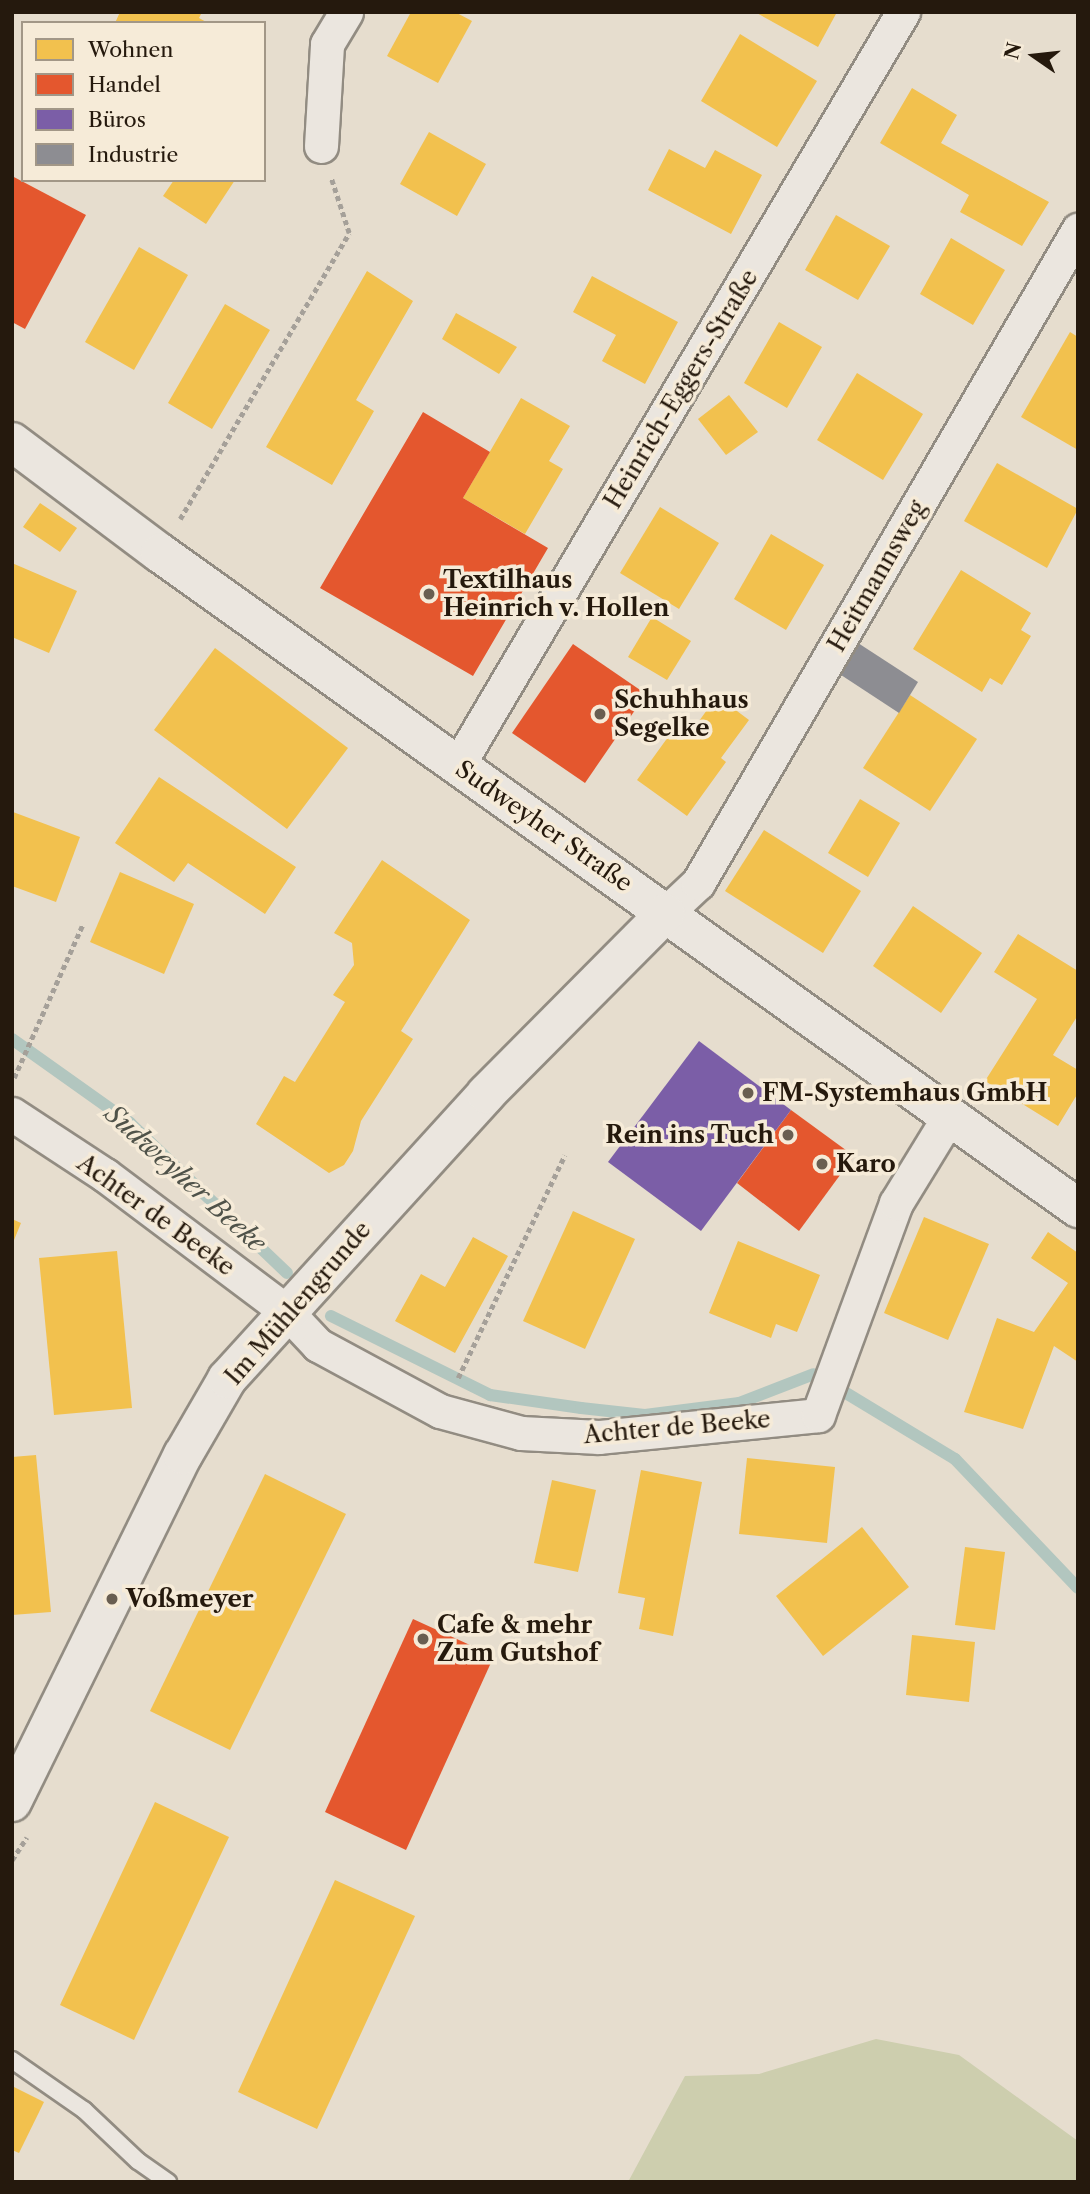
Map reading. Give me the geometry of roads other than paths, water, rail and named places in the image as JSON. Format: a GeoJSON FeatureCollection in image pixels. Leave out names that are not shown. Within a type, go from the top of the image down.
{"type":"FeatureCollection","features":[{"type":"Feature","properties":{"kind":"main road","name":"Sudweyher Straße"},"geometry":{"type":"LineString","coordinates":[[12,442],[160,553],[1078,1208]]}},
{"type":"Feature","properties":{"kind":"main road","name":"Im Mühlengrunde"},"geometry":{"type":"LineString","coordinates":[[12,1802],[183,1455],[227,1379],[486,1094],[666,913]]}},
{"type":"Feature","properties":{"kind":"street"},"geometry":{"type":"LineString","coordinates":[[321,146],[327,44],[345,12]]}},
{"type":"Feature","properties":{"kind":"street","name":"Heinrich-Eggers-Straße"},"geometry":{"type":"LineString","coordinates":[[458,765],[904,12]]}},
{"type":"Feature","properties":{"kind":"street","name":"Heitmannsweg"},"geometry":{"type":"LineString","coordinates":[[666,913],[698,883],[1078,230]]}},
{"type":"Feature","properties":{"kind":"street","name":"Achter de Beeke"},"geometry":{"type":"LineString","coordinates":[[12,1114],[105,1175],[286,1311],[318,1345],[440,1411],[521,1433],[598,1437],[818,1415],[897,1203],[950,1115]]}},
{"type":"Feature","properties":{"kind":"lane"},"geometry":{"type":"LineString","coordinates":[[12,2060],[84,2110],[138,2161],[168,2182]]}},
{"type":"Feature","properties":{"kind":"waterway","name":"Sudweyher Beeke"},"geometry":{"type":"LineString","coordinates":[[12,1039],[130,1123],[287,1273]]}},
{"type":"Feature","properties":{"kind":"waterway","name":"Sudweyher Beeke"},"geometry":{"type":"LineString","coordinates":[[331,1316],[490,1395],[581,1408],[645,1415],[739,1403],[814,1374]]}},
{"type":"Feature","properties":{"kind":"waterway","name":"Sudweyher Beeke"},"geometry":{"type":"LineString","coordinates":[[841,1390],[955,1459],[1078,1588]]}},
{"type":"Feature","properties":{"kind":"place","name":"Textilhaus Heinrich v. Hollen"},"geometry":{"type":"Point","coordinates":[429,594]}},
{"type":"Feature","properties":{"kind":"place","name":"Schuhhaus Segelke"},"geometry":{"type":"Point","coordinates":[600,714]}},
{"type":"Feature","properties":{"kind":"place","name":"FM-Systemhaus GmbH"},"geometry":{"type":"Point","coordinates":[748,1093]}},
{"type":"Feature","properties":{"kind":"place","name":"Rein ins Tuch"},"geometry":{"type":"Point","coordinates":[788,1135]}},
{"type":"Feature","properties":{"kind":"place","name":"Karo"},"geometry":{"type":"Point","coordinates":[822,1164]}},
{"type":"Feature","properties":{"kind":"place","name":"Voßmeyer"},"geometry":{"type":"Point","coordinates":[112,1599]}},
{"type":"Feature","properties":{"kind":"place","name":"Cafe & mehr Zum Gutshof"},"geometry":{"type":"Point","coordinates":[423,1639]}}]}
